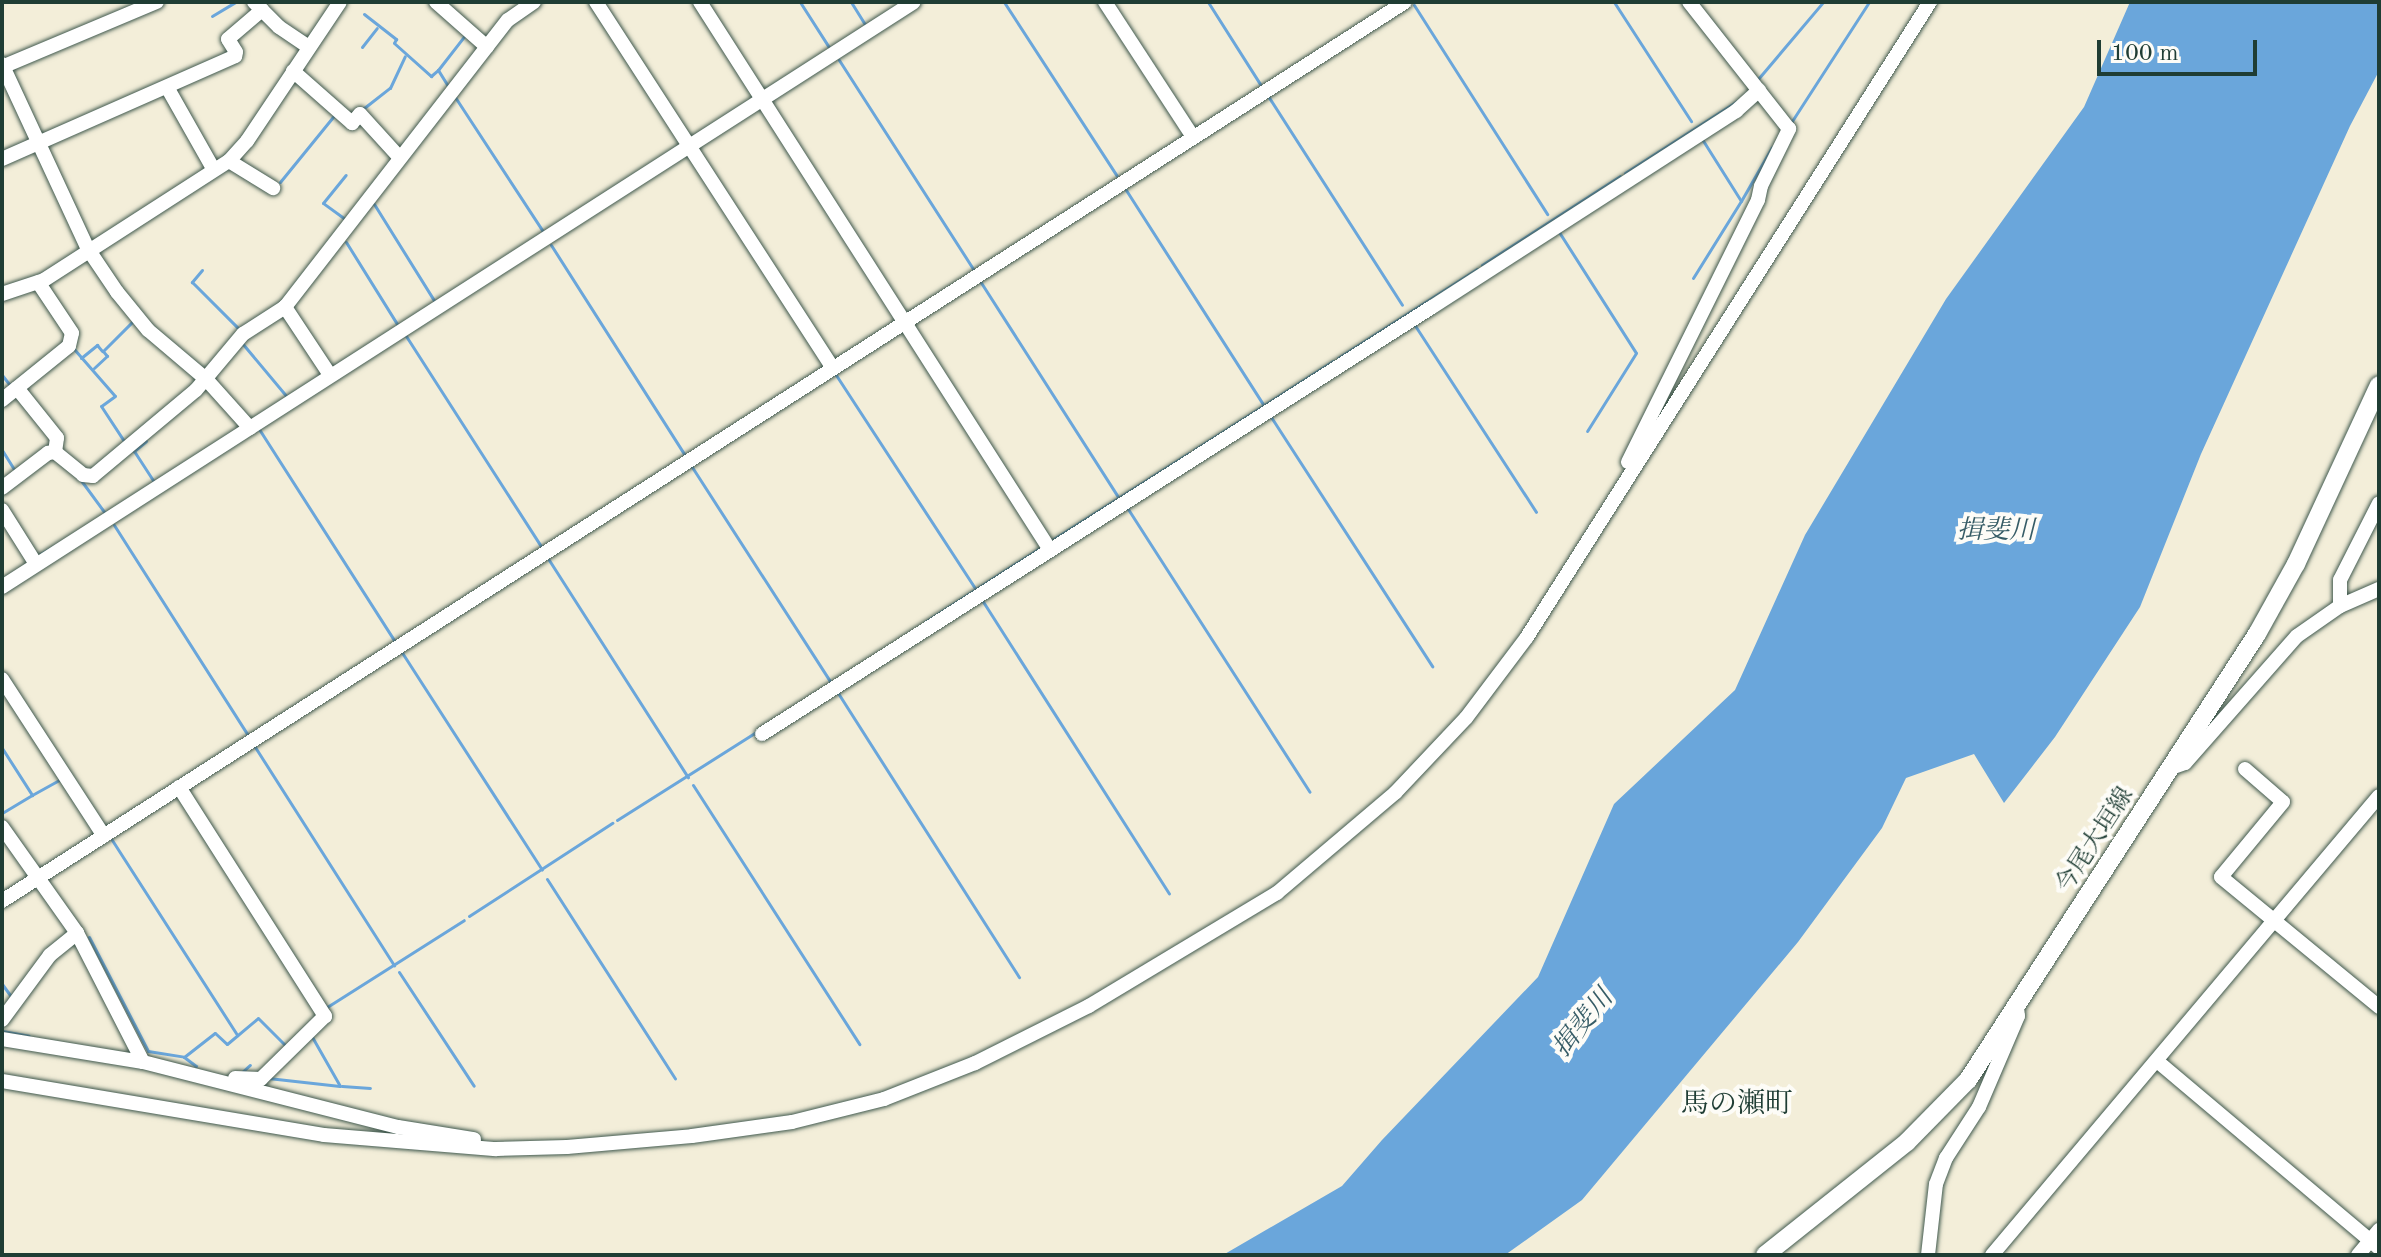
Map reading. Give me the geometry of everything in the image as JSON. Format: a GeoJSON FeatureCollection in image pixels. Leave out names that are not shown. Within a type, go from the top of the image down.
{"type":"FeatureCollection","features":[{"type":"Feature","properties":{"kind":"main road","name":"今尾大垣線"},"geometry":{"type":"LineString","coordinates":[[1765,1255],[1939,1114],[1968,1080],[2277,599],[2379,385]]}},
{"type":"Feature","properties":{"kind":"street"},"geometry":{"type":"LineString","coordinates":[[157,2],[2,66],[88,249],[148,330],[206,379],[250,428]]}},
{"type":"Feature","properties":{"kind":"street"},"geometry":{"type":"LineString","coordinates":[[2,294],[38,282],[229,161],[247,141],[340,2]]}},
{"type":"Feature","properties":{"kind":"street"},"geometry":{"type":"LineString","coordinates":[[436,2],[487,47]]}},
{"type":"Feature","properties":{"kind":"street"},"geometry":{"type":"LineString","coordinates":[[596,2],[832,367]]}},
{"type":"Feature","properties":{"kind":"street"},"geometry":{"type":"LineString","coordinates":[[700,2],[1050,550]]}},
{"type":"Feature","properties":{"kind":"street"},"geometry":{"type":"LineString","coordinates":[[2,587],[914,2]]}},
{"type":"Feature","properties":{"kind":"street"},"geometry":{"type":"LineString","coordinates":[[1105,2],[1193,137]]}},
{"type":"Feature","properties":{"kind":"street"},"geometry":{"type":"LineString","coordinates":[[2,901],[1405,2]]}},
{"type":"Feature","properties":{"kind":"street"},"geometry":{"type":"LineString","coordinates":[[1619,492],[1618,481],[1666,389],[1677,356],[1789,129],[1689,2]]}},
{"type":"Feature","properties":{"kind":"street"},"geometry":{"type":"LineString","coordinates":[[2,1081],[324,1135],[496,1149],[692,1136],[792,1122],[884,1099],[975,1063],[1089,1006],[1277,893],[1329,852],[1425,763],[1466,718],[1527,637],[1930,2]]}},
{"type":"Feature","properties":{"kind":"street"},"geometry":{"type":"LineString","coordinates":[[2,488],[48,453],[55,452],[83,475],[93,476],[206,379],[243,334],[285,307],[508,20],[525,4]]}},
{"type":"Feature","properties":{"kind":"street"},"geometry":{"type":"LineString","coordinates":[[2,159],[235,56],[236,52],[228,39],[258,6],[309,47]]}},
{"type":"Feature","properties":{"kind":"street"},"geometry":{"type":"LineString","coordinates":[[293,71],[352,123],[360,114],[400,158]]}},
{"type":"Feature","properties":{"kind":"street"},"geometry":{"type":"LineString","coordinates":[[167,87],[214,170]]}},
{"type":"Feature","properties":{"kind":"street"},"geometry":{"type":"LineString","coordinates":[[762,734],[1736,111],[1759,90]]}},
{"type":"Feature","properties":{"kind":"street"},"geometry":{"type":"LineString","coordinates":[[229,161],[273,188]]}},
{"type":"Feature","properties":{"kind":"street"},"geometry":{"type":"LineString","coordinates":[[2,400],[69,346],[72,333],[38,282]]}},
{"type":"Feature","properties":{"kind":"street"},"geometry":{"type":"LineString","coordinates":[[285,307],[330,375]]}},
{"type":"Feature","properties":{"kind":"street"},"geometry":{"type":"LineString","coordinates":[[17,388],[57,438],[55,452]]}},
{"type":"Feature","properties":{"kind":"street"},"geometry":{"type":"LineString","coordinates":[[2340,606],[2340,580],[2379,503]]}},
{"type":"Feature","properties":{"kind":"street"},"geometry":{"type":"LineString","coordinates":[[2,510],[36,564]]}},
{"type":"Feature","properties":{"kind":"street"},"geometry":{"type":"LineString","coordinates":[[2171,768],[2185,763],[2297,636],[2340,606],[2379,589]]}},
{"type":"Feature","properties":{"kind":"street"},"geometry":{"type":"LineString","coordinates":[[2,679],[104,836]]}},
{"type":"Feature","properties":{"kind":"street"},"geometry":{"type":"LineString","coordinates":[[2245,769],[2283,802],[2221,877],[2377,1001]]}},
{"type":"Feature","properties":{"kind":"street"},"geometry":{"type":"LineString","coordinates":[[179,787],[325,1016],[261,1079],[201,1076]]}},
{"type":"Feature","properties":{"kind":"street"},"geometry":{"type":"LineString","coordinates":[[1992,1255],[2379,796]]}},
{"type":"Feature","properties":{"kind":"street"},"geometry":{"type":"LineString","coordinates":[[2,827],[36,880],[77,933],[143,1062]]}},
{"type":"Feature","properties":{"kind":"street"},"geometry":{"type":"LineString","coordinates":[[2,1020],[50,955],[77,933]]}},
{"type":"Feature","properties":{"kind":"street"},"geometry":{"type":"LineString","coordinates":[[1928,1255],[1936,1184],[1946,1158],[1979,1107],[2018,1016],[2017,1007]]}},
{"type":"Feature","properties":{"kind":"street"},"geometry":{"type":"LineString","coordinates":[[2,1039],[143,1062],[398,1127],[486,1141],[496,1149]]}},
{"type":"Feature","properties":{"kind":"street"},"geometry":{"type":"LineString","coordinates":[[2157,1061],[2376,1239],[2358,1255]]}},
{"type":"Feature","properties":{"kind":"water","name":"揖斐川"},"geometry":{"type":"Polygon","coordinates":[[[2130,2],[2379,2],[2379,71],[2350,126],[2201,454],[2140,607],[2055,737],[2004,803],[1974,754],[1906,778],[1882,828],[1798,942],[1582,1200],[1505,1255],[1223,1255],[1342,1186],[1538,977],[1614,804],[1735,690],[1805,535],[1946,299],[2084,107],[2130,2]]]}},
{"type":"Feature","properties":{"kind":"waterway"},"geometry":{"type":"LineString","coordinates":[[212,16],[235,2]]}},
{"type":"Feature","properties":{"kind":"waterway"},"geometry":{"type":"LineString","coordinates":[[800,2],[830,49]]}},
{"type":"Feature","properties":{"kind":"waterway"},"geometry":{"type":"LineString","coordinates":[[851,2],[866,26]]}},
{"type":"Feature","properties":{"kind":"waterway"},"geometry":{"type":"LineString","coordinates":[[1004,2],[1117,176]]}},
{"type":"Feature","properties":{"kind":"waterway"},"geometry":{"type":"LineString","coordinates":[[1208,2],[1260,84]]}},
{"type":"Feature","properties":{"kind":"waterway"},"geometry":{"type":"LineString","coordinates":[[1614,2],[1691,121]]}},
{"type":"Feature","properties":{"kind":"waterway"},"geometry":{"type":"LineString","coordinates":[[1758,79],[1823,2]]}},
{"type":"Feature","properties":{"kind":"waterway"},"geometry":{"type":"LineString","coordinates":[[1792,121],[1869,2]]}},
{"type":"Feature","properties":{"kind":"waterway"},"geometry":{"type":"LineString","coordinates":[[1414,5],[1547,214]]}},
{"type":"Feature","properties":{"kind":"waterway"},"geometry":{"type":"LineString","coordinates":[[364,14],[396,39],[394,43],[431,76],[438,70]]}},
{"type":"Feature","properties":{"kind":"waterway"},"geometry":{"type":"LineString","coordinates":[[362,47],[377,28]]}},
{"type":"Feature","properties":{"kind":"waterway"},"geometry":{"type":"LineString","coordinates":[[448,86],[438,70],[466,34]]}},
{"type":"Feature","properties":{"kind":"waterway"},"geometry":{"type":"LineString","coordinates":[[364,108],[390,88],[405,56]]}},
{"type":"Feature","properties":{"kind":"waterway"},"geometry":{"type":"LineString","coordinates":[[839,60],[973,269]]}},
{"type":"Feature","properties":{"kind":"waterway"},"geometry":{"type":"LineString","coordinates":[[1268,96],[1402,305]]}},
{"type":"Feature","properties":{"kind":"waterway"},"geometry":{"type":"LineString","coordinates":[[455,97],[544,233]]}},
{"type":"Feature","properties":{"kind":"waterway"},"geometry":{"type":"LineString","coordinates":[[1625,173],[1737,101]]}},
{"type":"Feature","properties":{"kind":"waterway"},"geometry":{"type":"LineString","coordinates":[[280,182],[336,113]]}},
{"type":"Feature","properties":{"kind":"waterway"},"geometry":{"type":"LineString","coordinates":[[1702,139],[1741,201],[1772,147]]}},
{"type":"Feature","properties":{"kind":"waterway"},"geometry":{"type":"LineString","coordinates":[[345,219],[323,203],[346,175]]}},
{"type":"Feature","properties":{"kind":"waterway"},"geometry":{"type":"LineString","coordinates":[[1482,265],[1620,176]]}},
{"type":"Feature","properties":{"kind":"waterway"},"geometry":{"type":"LineString","coordinates":[[1126,190],[1264,406]]}},
{"type":"Feature","properties":{"kind":"waterway"},"geometry":{"type":"LineString","coordinates":[[1693,278],[1741,201]]}},
{"type":"Feature","properties":{"kind":"waterway"},"geometry":{"type":"LineString","coordinates":[[374,204],[435,302]]}},
{"type":"Feature","properties":{"kind":"waterway"},"geometry":{"type":"LineString","coordinates":[[1559,232],[1636,353],[1587,431]]}},
{"type":"Feature","properties":{"kind":"waterway"},"geometry":{"type":"LineString","coordinates":[[346,242],[399,327]]}},
{"type":"Feature","properties":{"kind":"waterway"},"geometry":{"type":"LineString","coordinates":[[551,245],[684,454]]}},
{"type":"Feature","properties":{"kind":"waterway"},"geometry":{"type":"LineString","coordinates":[[1338,358],[1477,269]]}},
{"type":"Feature","properties":{"kind":"waterway"},"geometry":{"type":"LineString","coordinates":[[202,270],[192,282],[240,330]]}},
{"type":"Feature","properties":{"kind":"waterway"},"geometry":{"type":"LineString","coordinates":[[980,281],[1119,498]]}},
{"type":"Feature","properties":{"kind":"waterway"},"geometry":{"type":"LineString","coordinates":[[94,368],[107,356],[103,351],[134,320]]}},
{"type":"Feature","properties":{"kind":"waterway"},"geometry":{"type":"LineString","coordinates":[[1414,324],[1536,512]]}},
{"type":"Feature","properties":{"kind":"waterway"},"geometry":{"type":"LineString","coordinates":[[406,336],[541,546]]}},
{"type":"Feature","properties":{"kind":"waterway"},"geometry":{"type":"LineString","coordinates":[[242,343],[288,398]]}},
{"type":"Feature","properties":{"kind":"waterway"},"geometry":{"type":"LineString","coordinates":[[81,358],[97,345],[102,351]]}},
{"type":"Feature","properties":{"kind":"waterway"},"geometry":{"type":"LineString","coordinates":[[74,349],[115,396],[101,406],[126,444]]}},
{"type":"Feature","properties":{"kind":"waterway"},"geometry":{"type":"LineString","coordinates":[[1194,450],[1333,361]]}},
{"type":"Feature","properties":{"kind":"waterway"},"geometry":{"type":"LineString","coordinates":[[2,375],[12,388]]}},
{"type":"Feature","properties":{"kind":"waterway"},"geometry":{"type":"LineString","coordinates":[[836,375],[976,590]]}},
{"type":"Feature","properties":{"kind":"waterway"},"geometry":{"type":"LineString","coordinates":[[1271,417],[1432,666]]}},
{"type":"Feature","properties":{"kind":"waterway"},"geometry":{"type":"LineString","coordinates":[[259,429],[395,642]]}},
{"type":"Feature","properties":{"kind":"waterway"},"geometry":{"type":"LineString","coordinates":[[146,441],[134,451],[154,482]]}},
{"type":"Feature","properties":{"kind":"waterway"},"geometry":{"type":"LineString","coordinates":[[2,450],[15,471]]}},
{"type":"Feature","properties":{"kind":"waterway"},"geometry":{"type":"LineString","coordinates":[[1049,542],[1189,453]]}},
{"type":"Feature","properties":{"kind":"waterway"},"geometry":{"type":"LineString","coordinates":[[692,467],[832,684]]}},
{"type":"Feature","properties":{"kind":"waterway"},"geometry":{"type":"LineString","coordinates":[[80,479],[105,513]]}},
{"type":"Feature","properties":{"kind":"waterway"},"geometry":{"type":"LineString","coordinates":[[1128,509],[1310,792]]}},
{"type":"Feature","properties":{"kind":"waterway"},"geometry":{"type":"LineString","coordinates":[[114,525],[247,734]]}},
{"type":"Feature","properties":{"kind":"waterway"},"geometry":{"type":"LineString","coordinates":[[37,556],[54,546]]}},
{"type":"Feature","properties":{"kind":"waterway"},"geometry":{"type":"LineString","coordinates":[[925,622],[1043,546]]}},
{"type":"Feature","properties":{"kind":"waterway"},"geometry":{"type":"LineString","coordinates":[[549,560],[688,777]]}},
{"type":"Feature","properties":{"kind":"waterway"},"geometry":{"type":"LineString","coordinates":[[982,600],[1169,893]]}},
{"type":"Feature","properties":{"kind":"waterway"},"geometry":{"type":"LineString","coordinates":[[401,651],[542,870]]}},
{"type":"Feature","properties":{"kind":"waterway"},"geometry":{"type":"LineString","coordinates":[[838,693],[1019,977]]}},
{"type":"Feature","properties":{"kind":"waterway"},"geometry":{"type":"LineString","coordinates":[[617,820],[756,732]]}},
{"type":"Feature","properties":{"kind":"waterway"},"geometry":{"type":"LineString","coordinates":[[255,747],[394,965]]}},
{"type":"Feature","properties":{"kind":"waterway"},"geometry":{"type":"LineString","coordinates":[[2,748],[32,795],[61,779]]}},
{"type":"Feature","properties":{"kind":"waterway"},"geometry":{"type":"LineString","coordinates":[[693,785],[859,1044]]}},
{"type":"Feature","properties":{"kind":"waterway"},"geometry":{"type":"LineString","coordinates":[[2,813],[32,795]]}},
{"type":"Feature","properties":{"kind":"waterway"},"geometry":{"type":"LineString","coordinates":[[469,916],[612,823]]}},
{"type":"Feature","properties":{"kind":"waterway"},"geometry":{"type":"LineString","coordinates":[[112,840],[237,1035]]}},
{"type":"Feature","properties":{"kind":"waterway"},"geometry":{"type":"LineString","coordinates":[[547,879],[675,1078]]}},
{"type":"Feature","properties":{"kind":"waterway"},"geometry":{"type":"LineString","coordinates":[[327,1007],[464,920]]}},
{"type":"Feature","properties":{"kind":"waterway"},"geometry":{"type":"LineString","coordinates":[[89,937],[148,1051],[184,1057],[215,1033],[227,1044],[258,1018],[287,1047]]}},
{"type":"Feature","properties":{"kind":"waterway"},"geometry":{"type":"LineString","coordinates":[[399,972],[474,1086]]}},
{"type":"Feature","properties":{"kind":"waterway"},"geometry":{"type":"LineString","coordinates":[[2,984],[12,998]]}},
{"type":"Feature","properties":{"kind":"waterway"},"geometry":{"type":"LineString","coordinates":[[2,1031],[29,1036]]}},
{"type":"Feature","properties":{"kind":"waterway"},"geometry":{"type":"LineString","coordinates":[[268,1078],[340,1086],[312,1037]]}},
{"type":"Feature","properties":{"kind":"waterway"},"geometry":{"type":"LineString","coordinates":[[184,1057],[196,1066]]}},
{"type":"Feature","properties":{"kind":"waterway"},"geometry":{"type":"LineString","coordinates":[[241,1073],[250,1065]]}},
{"type":"Feature","properties":{"kind":"waterway"},"geometry":{"type":"LineString","coordinates":[[342,1086],[370,1088]]}},
{"type":"Feature","properties":{"kind":"district","name":"馬の瀬町"},"geometry":{"type":"Point","coordinates":[1737,1105]}}]}
